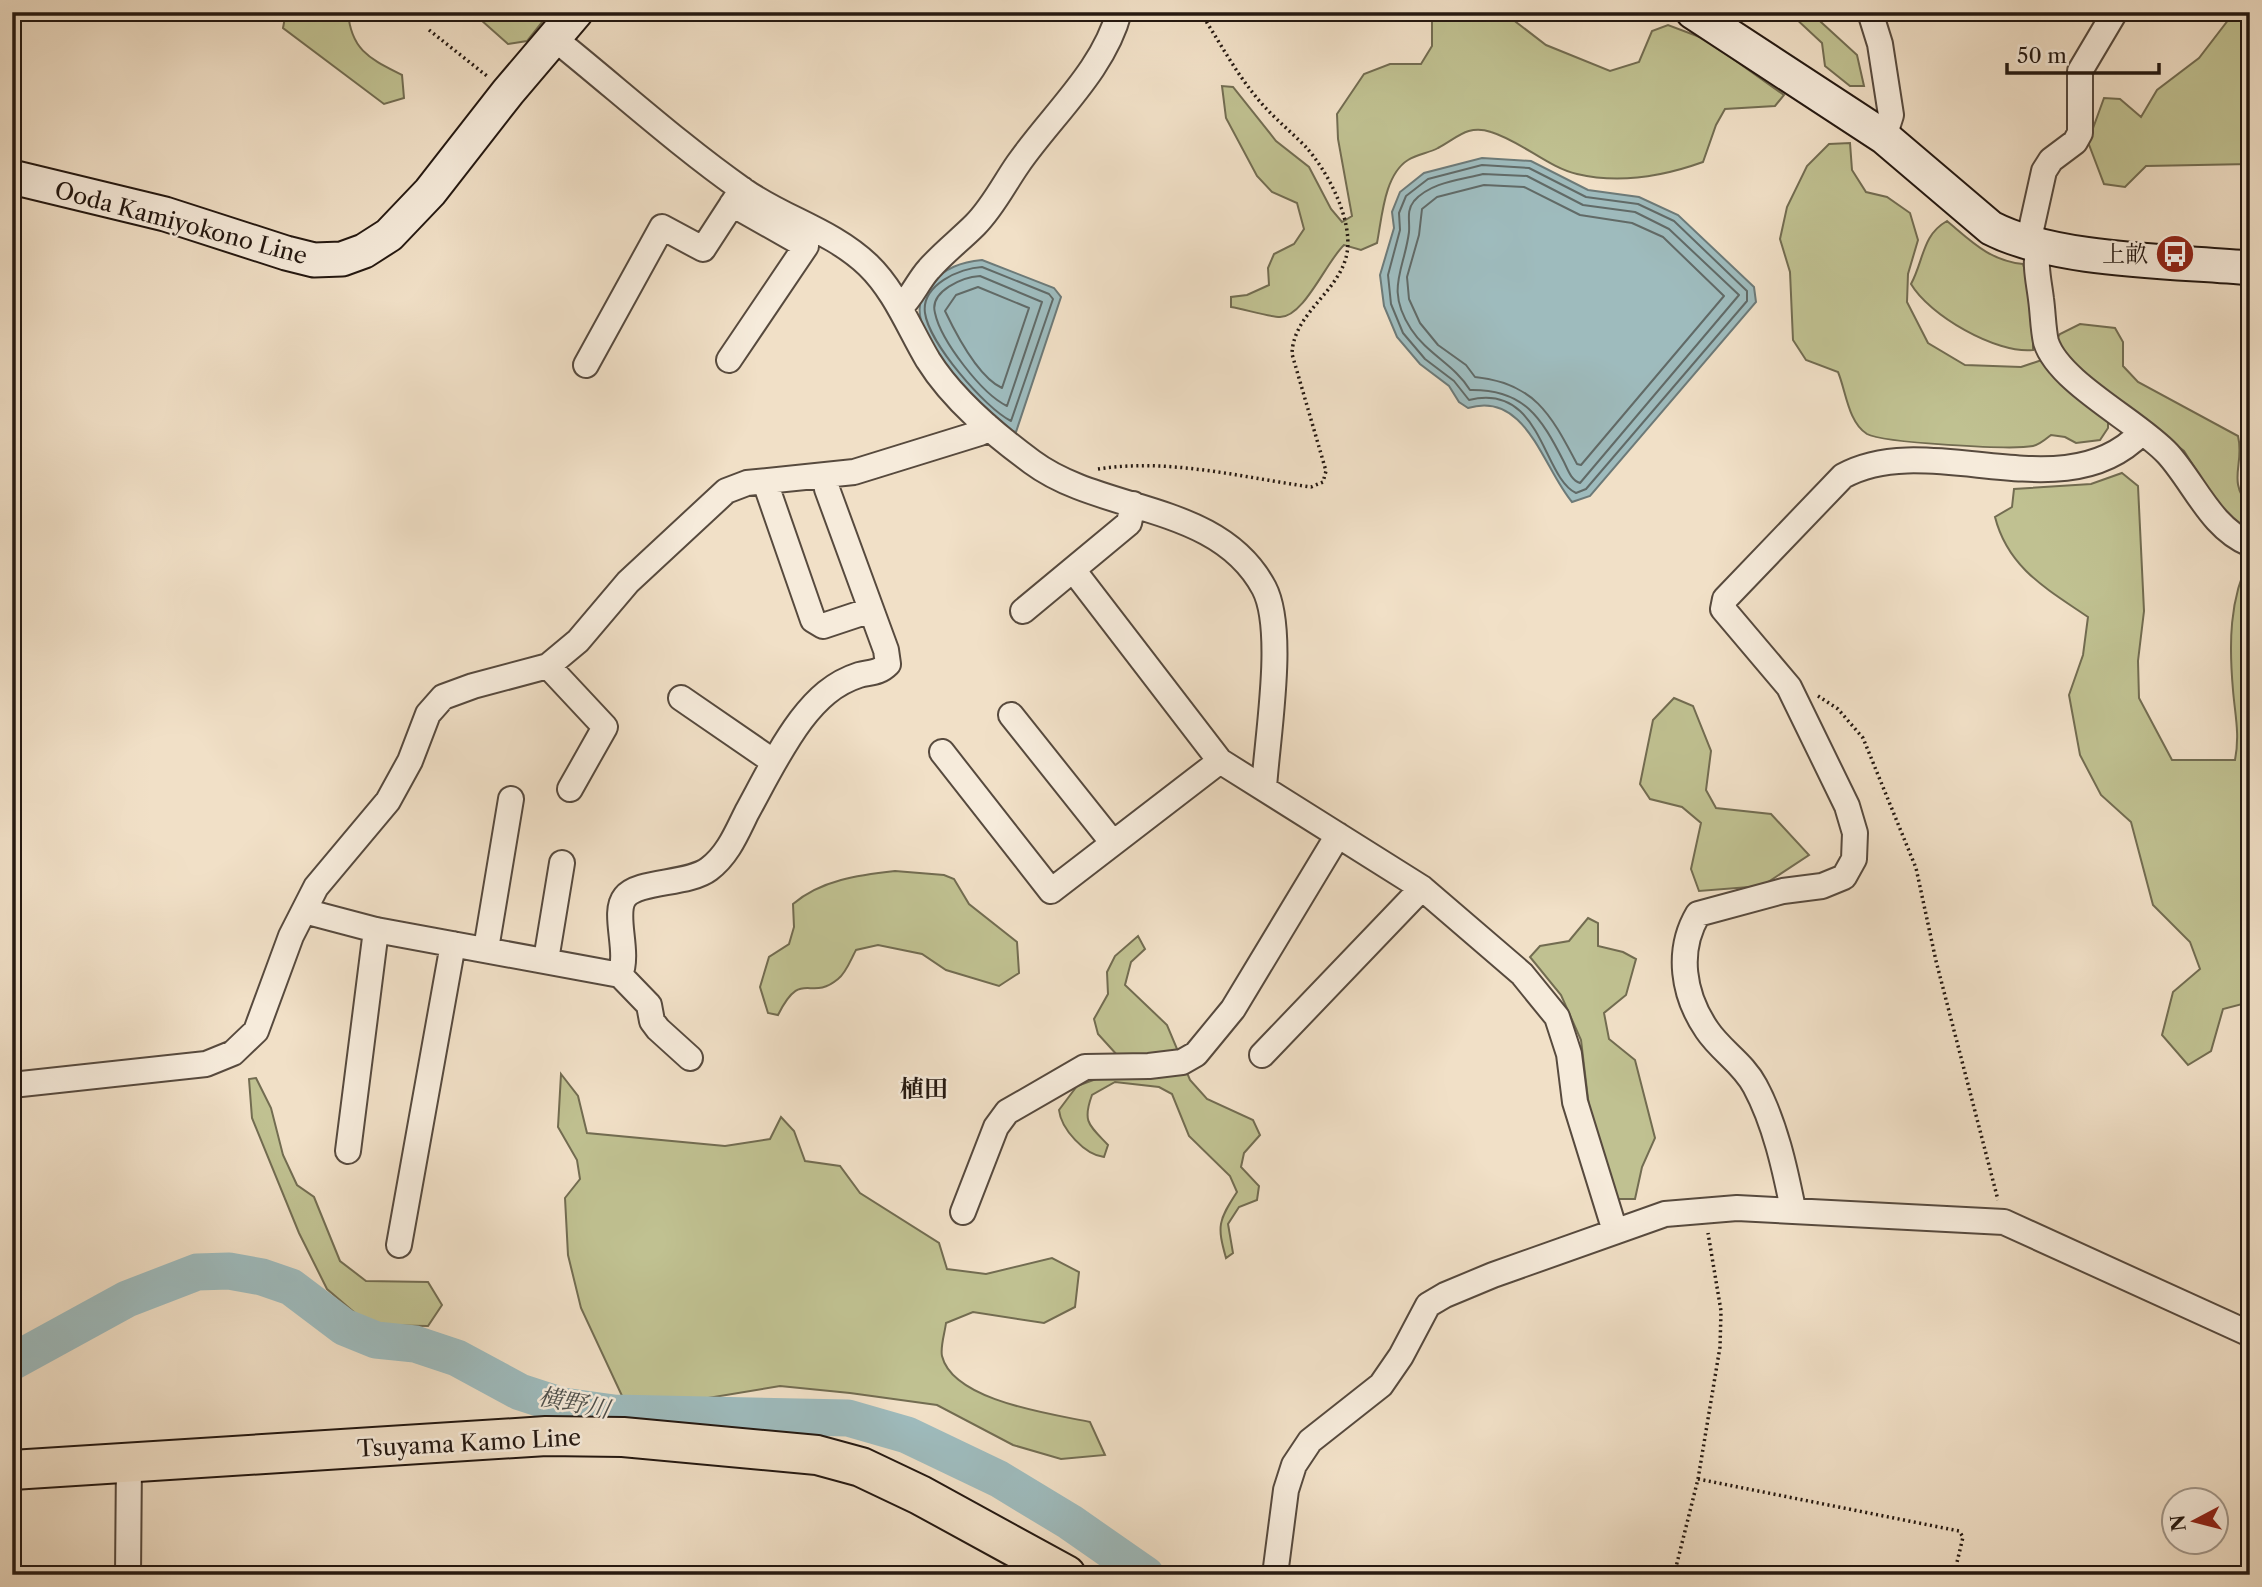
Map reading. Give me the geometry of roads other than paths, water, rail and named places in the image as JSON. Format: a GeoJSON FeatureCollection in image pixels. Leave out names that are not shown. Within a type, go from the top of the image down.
{"type":"FeatureCollection","features":[{"type":"Feature","properties":{"kind":"main road","name":"Ooda Kamiyokono Line"},"geometry":{"type":"LineString","coordinates":[[12,177],[165,214],[314,260],[342,259],[364,251],[389,235],[430,192],[508,92],[576,12]]}},
{"type":"Feature","properties":{"kind":"main road"},"geometry":{"type":"LineString","coordinates":[[1693,12],[1884,137],[1991,228],[2034,244],[2073,252],[2250,268]]}},
{"type":"Feature","properties":{"kind":"main road","name":"Tsuyama Kamo Line"},"geometry":{"type":"LineString","coordinates":[[12,1470],[546,1436],[623,1437],[770,1448],[817,1455],[861,1467],[920,1495],[1066,1575]]}},
{"type":"Feature","properties":{"kind":"street"},"geometry":{"type":"LineString","coordinates":[[900,308],[924,275],[948,248],[975,225],[996,200],[1019,163],[1096,61],[1115,28],[1119,12]]}},
{"type":"Feature","properties":{"kind":"street"},"geometry":{"type":"LineString","coordinates":[[1870,12],[1880,44],[1891,115],[1884,137]]}},
{"type":"Feature","properties":{"kind":"street"},"geometry":{"type":"LineString","coordinates":[[2115,12],[2080,71],[2080,133],[2075,142],[2052,160],[2044,171],[2034,244],[2049,349],[2060,364],[2168,454],[2230,533],[2250,544]]}},
{"type":"Feature","properties":{"kind":"street"},"geometry":{"type":"LineString","coordinates":[[555,39],[737,197],[806,246],[729,360]]}},
{"type":"Feature","properties":{"kind":"street"},"geometry":{"type":"LineString","coordinates":[[737,197],[846,245],[871,268],[900,308],[929,361],[951,391],[986,425],[1033,463],[1059,478],[1165,513],[1213,537],[1247,564],[1265,589],[1275,622],[1264,788]]}},
{"type":"Feature","properties":{"kind":"street"},"geometry":{"type":"LineString","coordinates":[[586,365],[662,227],[703,250],[737,197]]}},
{"type":"Feature","properties":{"kind":"street"},"geometry":{"type":"LineString","coordinates":[[12,1086],[206,1064],[233,1053],[256,1031],[316,887],[388,801],[410,761],[428,714],[443,697],[472,686],[548,666],[578,641],[628,582],[726,491],[747,483],[854,472],[980,433],[986,425]]}},
{"type":"Feature","properties":{"kind":"street"},"geometry":{"type":"LineString","coordinates":[[1793,1209],[1785,1170],[1756,1088],[1741,1064],[1707,1031],[1689,995],[1683,962],[1688,931],[1698,915],[1783,891],[1822,886],[1844,877],[1854,859],[1855,833],[1847,806],[1789,687],[1723,609],[1725,599],[1843,476],[1861,466],[1888,461],[2037,469],[2069,467],[2093,462],[2127,447],[2141,433]]}},
{"type":"Feature","properties":{"kind":"street"},"geometry":{"type":"LineString","coordinates":[[620,975],[625,953],[620,909],[625,896],[635,890],[692,879],[710,869],[726,852],[774,762],[801,721],[822,696],[837,684],[880,671],[888,664],[825,477]]}},
{"type":"Feature","properties":{"kind":"street"},"geometry":{"type":"LineString","coordinates":[[765,482],[813,620],[823,626],[871,610]]}},
{"type":"Feature","properties":{"kind":"street"},"geometry":{"type":"LineString","coordinates":[[1023,611],[1129,523],[1133,504]]}},
{"type":"Feature","properties":{"kind":"street"},"geometry":{"type":"LineString","coordinates":[[1074,570],[1220,761],[1422,888],[1522,974],[1557,1017],[1569,1054],[1575,1102],[1615,1231]]}},
{"type":"Feature","properties":{"kind":"street"},"geometry":{"type":"LineString","coordinates":[[548,666],[605,727],[570,789]]}},
{"type":"Feature","properties":{"kind":"street"},"geometry":{"type":"LineString","coordinates":[[681,698],[774,762]]}},
{"type":"Feature","properties":{"kind":"street"},"geometry":{"type":"LineString","coordinates":[[1011,715],[1113,843]]}},
{"type":"Feature","properties":{"kind":"street"},"geometry":{"type":"LineString","coordinates":[[942,752],[1051,891],[1220,761]]}},
{"type":"Feature","properties":{"kind":"street"},"geometry":{"type":"LineString","coordinates":[[486,949],[512,799]]}},
{"type":"Feature","properties":{"kind":"street"},"geometry":{"type":"LineString","coordinates":[[963,1212],[996,1127],[1007,1112],[1085,1067],[1149,1066],[1182,1062],[1196,1054],[1233,1009],[1338,835]]}},
{"type":"Feature","properties":{"kind":"street"},"geometry":{"type":"LineString","coordinates":[[546,960],[562,863]]}},
{"type":"Feature","properties":{"kind":"street"},"geometry":{"type":"LineString","coordinates":[[1262,1055],[1422,888]]}},
{"type":"Feature","properties":{"kind":"street"},"geometry":{"type":"LineString","coordinates":[[304,911],[376,930],[620,975],[649,1004],[652,1021],[658,1029],[690,1058]]}},
{"type":"Feature","properties":{"kind":"street"},"geometry":{"type":"LineString","coordinates":[[348,1151],[376,930]]}},
{"type":"Feature","properties":{"kind":"street"},"geometry":{"type":"LineString","coordinates":[[398,1245],[453,944]]}},
{"type":"Feature","properties":{"kind":"street"},"geometry":{"type":"LineString","coordinates":[[1275,1575],[1286,1490],[1294,1465],[1310,1441],[1381,1385],[1401,1356],[1428,1305],[1457,1290],[1665,1214],[1703,1210],[1793,1209],[2004,1222],[2250,1334]]}},
{"type":"Feature","properties":{"kind":"street"},"geometry":{"type":"LineString","coordinates":[[128,1575],[129,1461]]}},
{"type":"Feature","properties":{"kind":"water"},"geometry":{"type":"Polygon","coordinates":[[[1482,158],[1531,161],[1588,190],[1639,197],[1678,215],[1754,287],[1756,302],[1590,496],[1572,502],[1519,421],[1505,410],[1488,405],[1468,408],[1459,402],[1449,386],[1420,364],[1397,337],[1384,306],[1380,275],[1394,228],[1392,212],[1400,192],[1424,173],[1482,158]]]}},
{"type":"Feature","properties":{"kind":"water"},"geometry":{"type":"Polygon","coordinates":[[[982,260],[1054,288],[1061,297],[1016,432],[1008,430],[959,383],[929,342],[921,321],[921,301],[930,284],[954,267],[982,260]]]}},
{"type":"Feature","properties":{"kind":"waterway","name":"横野川"},"geometry":{"type":"LineString","coordinates":[[12,1362],[127,1299],[197,1272],[229,1271],[262,1277],[291,1287],[344,1327],[376,1340],[415,1344],[457,1358],[520,1392],[563,1406],[614,1413],[848,1418],[907,1435],[999,1479],[1070,1522],[1146,1575]]}},
{"type":"Feature","properties":{"kind":"place","name":"上畝"},"geometry":{"type":"Point","coordinates":[2175,254]}},
{"type":"Feature","properties":{"kind":"district","name":"植田"},"geometry":{"type":"Point","coordinates":[924,1089]}}]}
